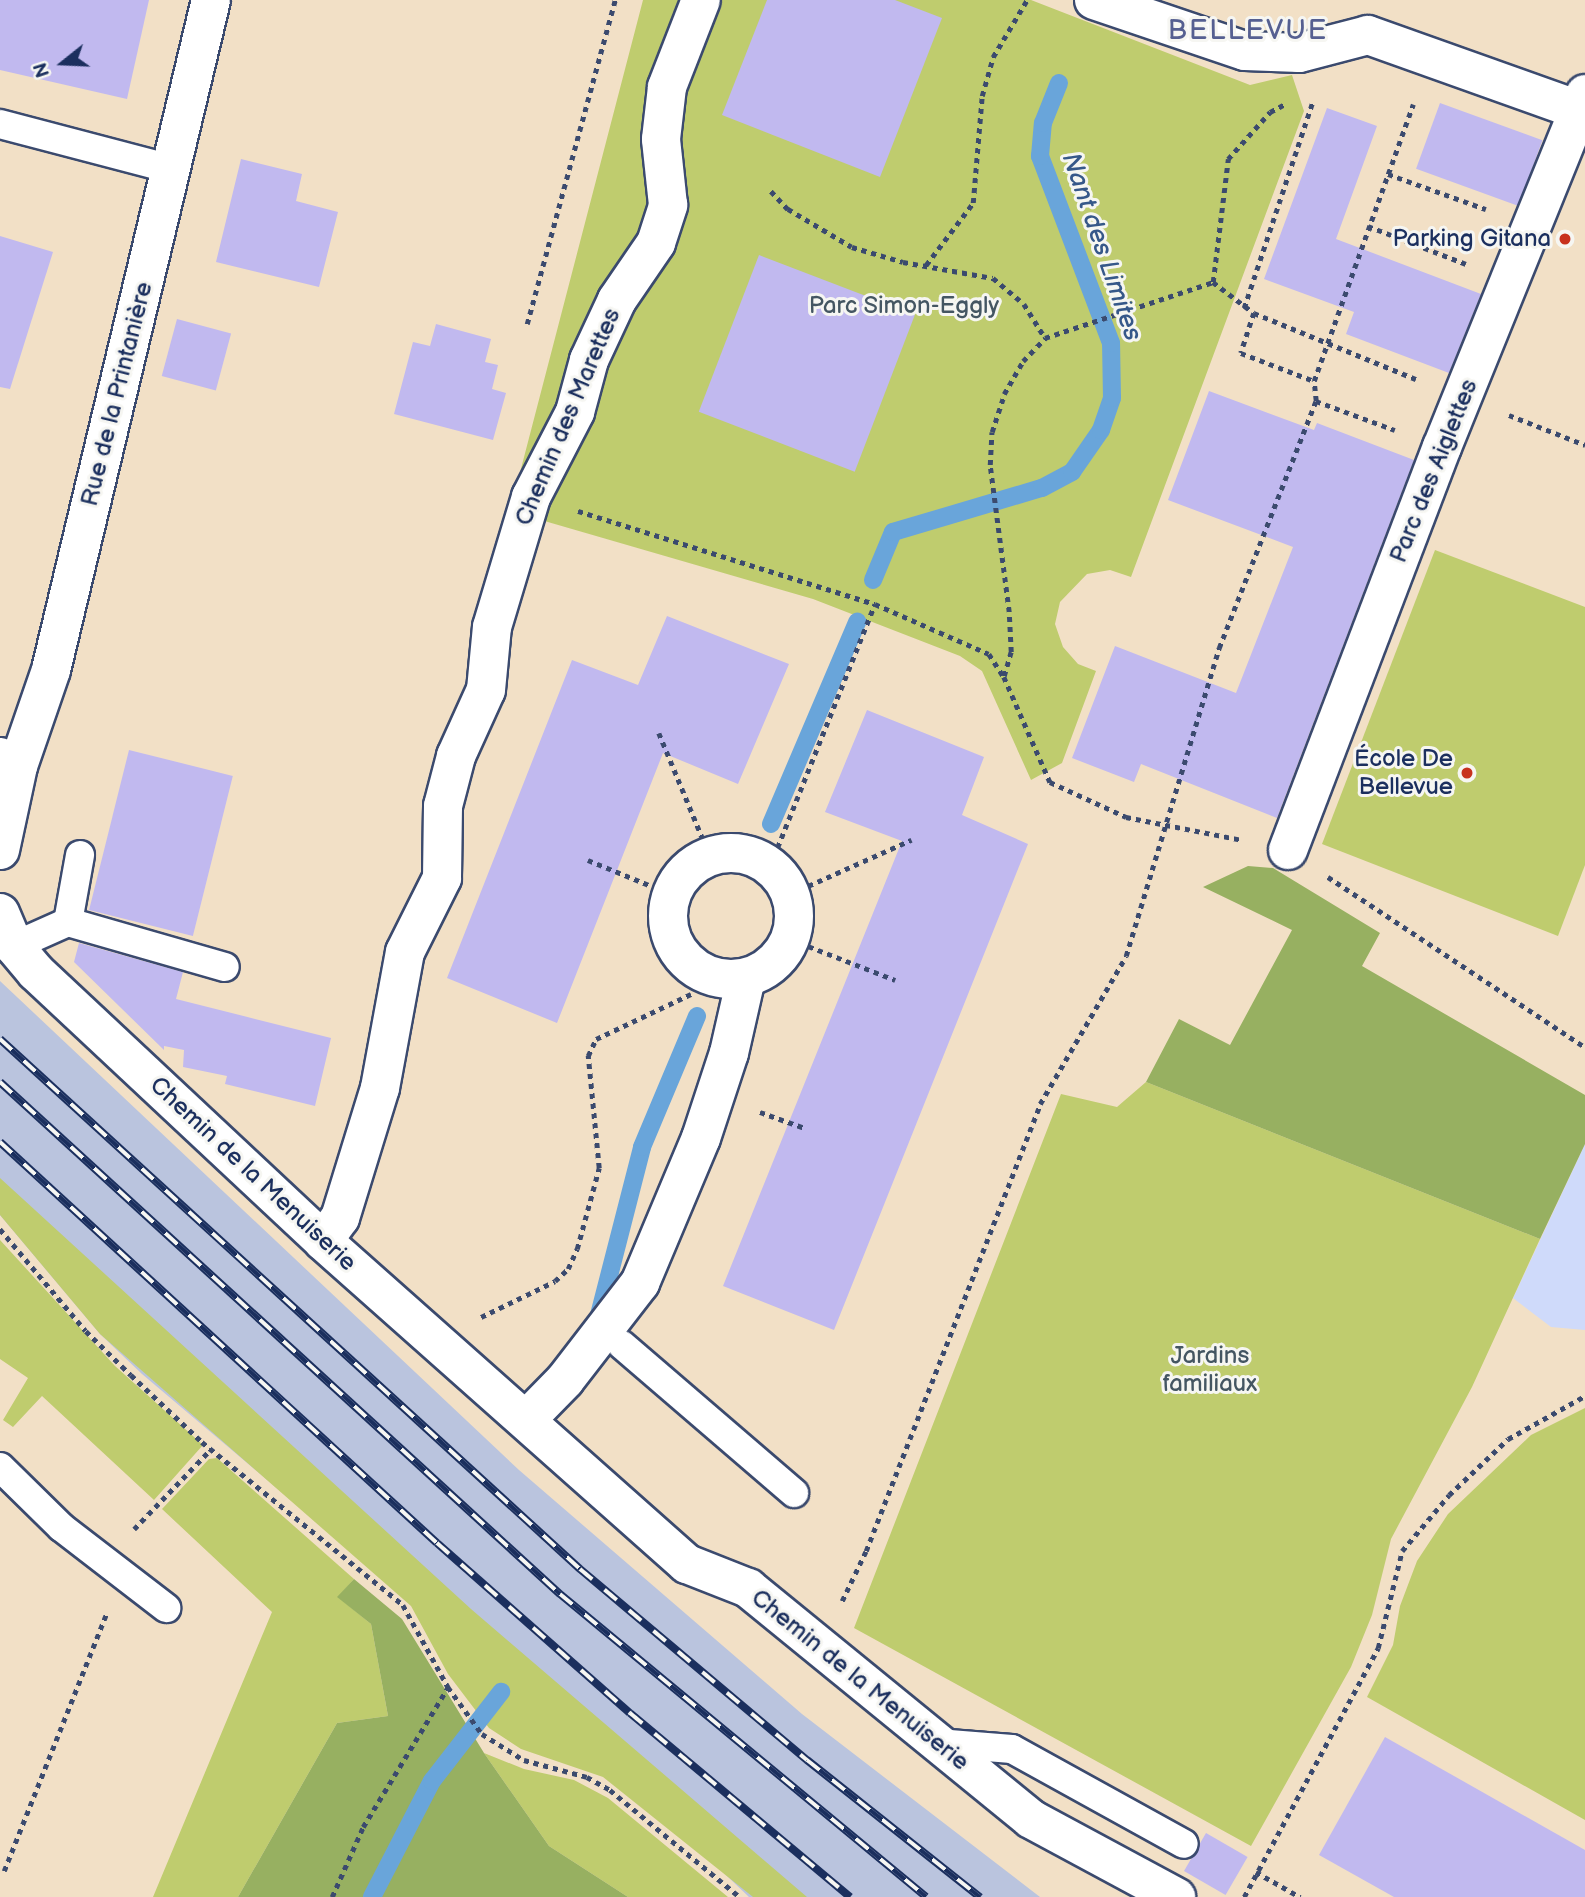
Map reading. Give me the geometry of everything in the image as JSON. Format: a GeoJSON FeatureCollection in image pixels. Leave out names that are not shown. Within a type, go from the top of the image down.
{"type":"FeatureCollection","features":[{"type":"Feature","properties":{"kind":"street","name":"Rue de la Printanière"},"geometry":{"type":"LineString","coordinates":[[9,762],[51,670],[211,0]]}},
{"type":"Feature","properties":{"kind":"street","name":"Chemin des Marettes"},"geometry":{"type":"LineString","coordinates":[[323,1241],[340,1219],[380,1087],[405,952],[442,878],[443,806],[456,756],[486,690],[492,627],[531,497],[575,412],[589,360],[617,300],[656,243],[668,205],[660,139],[667,87],[701,0]]}},
{"type":"Feature","properties":{"kind":"street"},"geometry":{"type":"LineString","coordinates":[[1094,0],[1245,51],[1298,53],[1368,35],[1430,57],[1582,102]]}},
{"type":"Feature","properties":{"kind":"street","name":"Parc des Aiglettes"},"geometry":{"type":"LineString","coordinates":[[1288,850],[1442,447],[1512,281],[1582,102]]}},
{"type":"Feature","properties":{"kind":"street"},"geometry":{"type":"LineString","coordinates":[[0,850],[9,762]]}},
{"type":"Feature","properties":{"kind":"street"},"geometry":{"type":"LineString","coordinates":[[731,853],[780,880],[795,920],[790,939],[765,971],[733,979],[700,973],[672,942],[667,922],[671,894],[692,866],[710,856],[731,853]]}},
{"type":"Feature","properties":{"kind":"street","name":"Chemin de la Menuiserie"},"geometry":{"type":"LineString","coordinates":[[7,929],[36,972],[323,1241],[449,1350],[687,1564],[748,1588],[820,1650],[1031,1819],[1176,1897]]}},
{"type":"Feature","properties":{"kind":"street"},"geometry":{"type":"LineString","coordinates":[[526,1420],[565,1380],[640,1283],[701,1139],[729,1053],[733,979]]}},
{"type":"Feature","properties":{"kind":"lane"},"geometry":{"type":"LineString","coordinates":[[0,124],[171,169]]}},
{"type":"Feature","properties":{"kind":"lane"},"geometry":{"type":"LineString","coordinates":[[68,922],[80,855]]}},
{"type":"Feature","properties":{"kind":"lane"},"geometry":{"type":"LineString","coordinates":[[7,929],[68,922],[225,967]]}},
{"type":"Feature","properties":{"kind":"lane"},"geometry":{"type":"LineString","coordinates":[[622,1345],[794,1493]]}},
{"type":"Feature","properties":{"kind":"lane"},"geometry":{"type":"LineString","coordinates":[[0,1467],[61,1527],[166,1608]]}},
{"type":"Feature","properties":{"kind":"lane"},"geometry":{"type":"LineString","coordinates":[[937,1743],[1012,1749],[1184,1844]]}},
{"type":"Feature","properties":{"kind":"path"},"geometry":{"type":"LineString","coordinates":[[527,324],[615,0]]}},
{"type":"Feature","properties":{"kind":"path"},"geometry":{"type":"LineString","coordinates":[[926,265],[973,203],[982,96],[993,57],[1027,0]]}},
{"type":"Feature","properties":{"kind":"path"},"geometry":{"type":"LineString","coordinates":[[1244,308],[1313,111],[1313,89],[1298,53]]}},
{"type":"Feature","properties":{"kind":"path"},"geometry":{"type":"LineString","coordinates":[[820,1650],[866,1551],[1040,1104],[1126,956],[1164,822],[1219,648],[1316,401],[1314,381],[1430,57]]}},
{"type":"Feature","properties":{"kind":"path"},"geometry":{"type":"LineString","coordinates":[[1213,282],[1228,159],[1270,112],[1313,89]]}},
{"type":"Feature","properties":{"kind":"path"},"geometry":{"type":"LineString","coordinates":[[1388,174],[1533,227]]}},
{"type":"Feature","properties":{"kind":"path"},"geometry":{"type":"LineString","coordinates":[[771,191],[788,209],[852,247],[993,278],[1024,304],[1045,338]]}},
{"type":"Feature","properties":{"kind":"path"},"geometry":{"type":"LineString","coordinates":[[1368,226],[1512,281]]}},
{"type":"Feature","properties":{"kind":"path"},"geometry":{"type":"LineString","coordinates":[[1004,677],[1010,639],[990,465],[992,432],[1004,394],[1023,361],[1045,338],[1213,282]]}},
{"type":"Feature","properties":{"kind":"path"},"geometry":{"type":"LineString","coordinates":[[1213,282],[1244,308],[1326,345],[1585,445]]}},
{"type":"Feature","properties":{"kind":"path"},"geometry":{"type":"LineString","coordinates":[[1254,313],[1241,353],[1314,381]]}},
{"type":"Feature","properties":{"kind":"path"},"geometry":{"type":"LineString","coordinates":[[1316,401],[1442,447]]}},
{"type":"Feature","properties":{"kind":"path"},"geometry":{"type":"LineString","coordinates":[[531,497],[876,604],[989,654],[1004,677],[1050,782],[1126,817],[1164,822],[1288,850],[1585,1047]]}},
{"type":"Feature","properties":{"kind":"path"},"geometry":{"type":"LineString","coordinates":[[780,880],[876,604]]}},
{"type":"Feature","properties":{"kind":"path"},"geometry":{"type":"LineString","coordinates":[[659,733],[710,856]]}},
{"type":"Feature","properties":{"kind":"path"},"geometry":{"type":"LineString","coordinates":[[780,880],[911,840]]}},
{"type":"Feature","properties":{"kind":"path"},"geometry":{"type":"LineString","coordinates":[[588,860],[671,894]]}},
{"type":"Feature","properties":{"kind":"path"},"geometry":{"type":"LineString","coordinates":[[790,939],[894,980]]}},
{"type":"Feature","properties":{"kind":"path"},"geometry":{"type":"LineString","coordinates":[[449,1350],[487,1311],[555,1281],[568,1269],[599,1168],[588,1056],[596,1039],[733,979]]}},
{"type":"Feature","properties":{"kind":"path"},"geometry":{"type":"LineString","coordinates":[[0,1229],[86,1331],[211,1448],[403,1605],[466,1716],[484,1735],[524,1760],[587,1777],[610,1790],[740,1897]]}},
{"type":"Feature","properties":{"kind":"path"},"geometry":{"type":"LineString","coordinates":[[1244,1897],[1378,1648],[1402,1551],[1449,1495],[1508,1439],[1585,1396]]}},
{"type":"Feature","properties":{"kind":"path"},"geometry":{"type":"LineString","coordinates":[[158,1505],[211,1448]]}},
{"type":"Feature","properties":{"kind":"path"},"geometry":{"type":"LineString","coordinates":[[4,1871],[123,1574]]}},
{"type":"Feature","properties":{"kind":"path"},"geometry":{"type":"LineString","coordinates":[[332,1897],[363,1827],[448,1687]]}},
{"type":"Feature","properties":{"kind":"path"},"geometry":{"type":"LineString","coordinates":[[1256,1872],[1300,1897]]}},
{"type":"Feature","properties":{"kind":"shaded area"},"geometry":{"type":"Polygon","coordinates":[[[0,981],[519,1470],[802,1714],[1040,1897],[749,1897],[664,1816],[142,1374],[100,1334],[0,1215],[0,981]]]}},
{"type":"Feature","properties":{"kind":"shaded area"},"geometry":{"type":"Polygon","coordinates":[[[1585,1144],[1585,1330],[1551,1327],[1513,1298],[1585,1144]]]}},
{"type":"Feature","properties":{"kind":"green space","name":"Parc Simon-Eggly"},"geometry":{"type":"Polygon","coordinates":[[[643,0],[1031,0],[1250,85],[1292,75],[1304,111],[1131,577],[1110,570],[1087,574],[1060,602],[1055,624],[1063,647],[1078,664],[1096,671],[1062,763],[1031,780],[982,671],[960,656],[813,599],[510,511],[643,0]]]}},
{"type":"Feature","properties":{"kind":"green space","name":"École De Bellevue"},"geometry":{"type":"Polygon","coordinates":[[[1435,550],[1585,607],[1585,865],[1558,936],[1322,844],[1435,550]]]}},
{"type":"Feature","properties":{"kind":"green space"},"geometry":{"type":"Polygon","coordinates":[[[1248,866],[1273,868],[1380,933],[1362,966],[1585,1095],[1585,1144],[1540,1239],[1146,1082],[1179,1019],[1230,1045],[1292,930],[1203,887],[1248,866]]]}},
{"type":"Feature","properties":{"kind":"green space","name":"Jardins familiaux"},"geometry":{"type":"Polygon","coordinates":[[[1146,1082],[1540,1239],[1472,1387],[1391,1539],[1372,1615],[1351,1667],[1251,1846],[854,1628],[1061,1094],[1117,1107],[1146,1082]]]}},
{"type":"Feature","properties":{"kind":"green space"},"geometry":{"type":"Polygon","coordinates":[[[0,1178],[471,1609],[807,1897],[753,1897],[603,1777],[521,1749],[489,1728],[448,1674],[411,1606],[100,1334],[0,1215],[0,1178]]]}},
{"type":"Feature","properties":{"kind":"green space"},"geometry":{"type":"Polygon","coordinates":[[[0,1240],[115,1366],[203,1445],[154,1500],[42,1396],[13,1427],[3,1420],[28,1378],[0,1359],[0,1240]]]}},
{"type":"Feature","properties":{"kind":"green space"},"geometry":{"type":"Polygon","coordinates":[[[1585,1408],[1585,1820],[1367,1697],[1393,1645],[1400,1606],[1417,1561],[1448,1514],[1531,1435],[1585,1408]]]}},
{"type":"Feature","properties":{"kind":"green space"},"geometry":{"type":"Polygon","coordinates":[[[217,1458],[354,1579],[338,1597],[371,1624],[388,1716],[337,1723],[238,1897],[153,1897],[272,1612],[162,1509],[209,1459],[217,1458]]]}},
{"type":"Feature","properties":{"kind":"green space"},"geometry":{"type":"Polygon","coordinates":[[[354,1579],[402,1619],[484,1753],[549,1846],[628,1897],[238,1897],[337,1723],[388,1716],[371,1624],[337,1597],[354,1579]]]}},
{"type":"Feature","properties":{"kind":"green space"},"geometry":{"type":"Polygon","coordinates":[[[484,1753],[524,1769],[574,1780],[608,1798],[728,1897],[628,1897],[549,1846],[484,1753]]]}},
{"type":"Feature","properties":{"kind":"building"},"geometry":{"type":"Polygon","coordinates":[[[0,0],[149,0],[127,99],[0,70],[0,0]]]}},
{"type":"Feature","properties":{"kind":"building"},"geometry":{"type":"Polygon","coordinates":[[[767,0],[895,0],[942,18],[880,177],[722,115],[767,0]]]}},
{"type":"Feature","properties":{"kind":"building"},"geometry":{"type":"Polygon","coordinates":[[[1440,103],[1542,140],[1518,206],[1416,169],[1440,103]]]}},
{"type":"Feature","properties":{"kind":"building"},"geometry":{"type":"Polygon","coordinates":[[[1327,108],[1377,126],[1336,239],[1481,294],[1449,373],[1346,334],[1354,312],[1264,279],[1327,108]]]}},
{"type":"Feature","properties":{"kind":"building"},"geometry":{"type":"Polygon","coordinates":[[[241,159],[302,174],[296,201],[338,212],[319,287],[216,262],[241,159]]]}},
{"type":"Feature","properties":{"kind":"building"},"geometry":{"type":"Polygon","coordinates":[[[0,236],[53,252],[10,389],[0,387],[0,236]]]}},
{"type":"Feature","properties":{"kind":"building"},"geometry":{"type":"Polygon","coordinates":[[[759,255],[915,315],[855,472],[699,412],[759,255]]]}},
{"type":"Feature","properties":{"kind":"building"},"geometry":{"type":"Polygon","coordinates":[[[177,319],[231,333],[216,390],[162,376],[177,319]]]}},
{"type":"Feature","properties":{"kind":"building"},"geometry":{"type":"Polygon","coordinates":[[[436,324],[491,339],[485,362],[498,365],[492,389],[506,393],[493,440],[394,414],[413,342],[430,346],[436,324]]]}},
{"type":"Feature","properties":{"kind":"building"},"geometry":{"type":"Polygon","coordinates":[[[1209,391],[1314,430],[1317,423],[1414,460],[1277,818],[1141,764],[1134,782],[1072,758],[1115,646],[1236,693],[1293,547],[1168,500],[1209,391]]]}},
{"type":"Feature","properties":{"kind":"building"},"geometry":{"type":"Polygon","coordinates":[[[667,616],[789,664],[738,784],[663,753],[557,1023],[447,978],[572,660],[638,685],[667,616]]]}},
{"type":"Feature","properties":{"kind":"building"},"geometry":{"type":"Polygon","coordinates":[[[867,710],[984,757],[962,815],[1028,844],[834,1330],[723,1286],[902,841],[825,812],[867,710]]]}},
{"type":"Feature","properties":{"kind":"building"},"geometry":{"type":"Polygon","coordinates":[[[129,750],[233,776],[193,936],[89,910],[129,750]]]}},
{"type":"Feature","properties":{"kind":"building"},"geometry":{"type":"Polygon","coordinates":[[[79,943],[183,972],[176,999],[331,1038],[315,1106],[225,1084],[227,1076],[183,1067],[184,1050],[164,1046],[164,1050],[74,962],[79,943]]]}},
{"type":"Feature","properties":{"kind":"building"},"geometry":{"type":"Polygon","coordinates":[[[1385,1737],[1585,1850],[1585,1897],[1394,1897],[1319,1855],[1385,1737]]]}},
{"type":"Feature","properties":{"kind":"building"},"geometry":{"type":"Polygon","coordinates":[[[1206,1833],[1248,1857],[1226,1895],[1184,1871],[1206,1833]]]}},
{"type":"Feature","properties":{"kind":"waterway","name":"Nant des Limites"},"geometry":{"type":"LineString","coordinates":[[873,580],[893,532],[1042,488],[1072,472],[1101,430],[1112,398],[1111,343],[1040,156],[1043,123],[1059,83]]}},
{"type":"Feature","properties":{"kind":"waterway","name":"Nant des Limites"},"geometry":{"type":"LineString","coordinates":[[771,824],[857,622]]}},
{"type":"Feature","properties":{"kind":"waterway","name":"Nant des Limites"},"geometry":{"type":"LineString","coordinates":[[599,1315],[642,1147],[697,1016]]}},
{"type":"Feature","properties":{"kind":"waterway","name":"Nant des Limites"},"geometry":{"type":"LineString","coordinates":[[372,1897],[432,1781],[501,1692]]}},
{"type":"Feature","properties":{"kind":"railway"},"geometry":{"type":"LineString","coordinates":[[0,1039],[580,1569],[807,1760],[980,1897]]}},
{"type":"Feature","properties":{"kind":"railway"},"geometry":{"type":"LineString","coordinates":[[0,1082],[560,1594],[926,1897]]}},
{"type":"Feature","properties":{"kind":"railway"},"geometry":{"type":"LineString","coordinates":[[0,1142],[437,1543],[630,1713],[850,1897]]}},
{"type":"Feature","properties":{"kind":"place","name":"Parking Gitana"},"geometry":{"type":"Point","coordinates":[1565,239]}},
{"type":"Feature","properties":{"kind":"place","name":"École De Bellevue"},"geometry":{"type":"Point","coordinates":[1467,773]}},
{"type":"Feature","properties":{"kind":"district","name":"BELLEVUE"},"geometry":{"type":"Point","coordinates":[1248,31]}}]}
